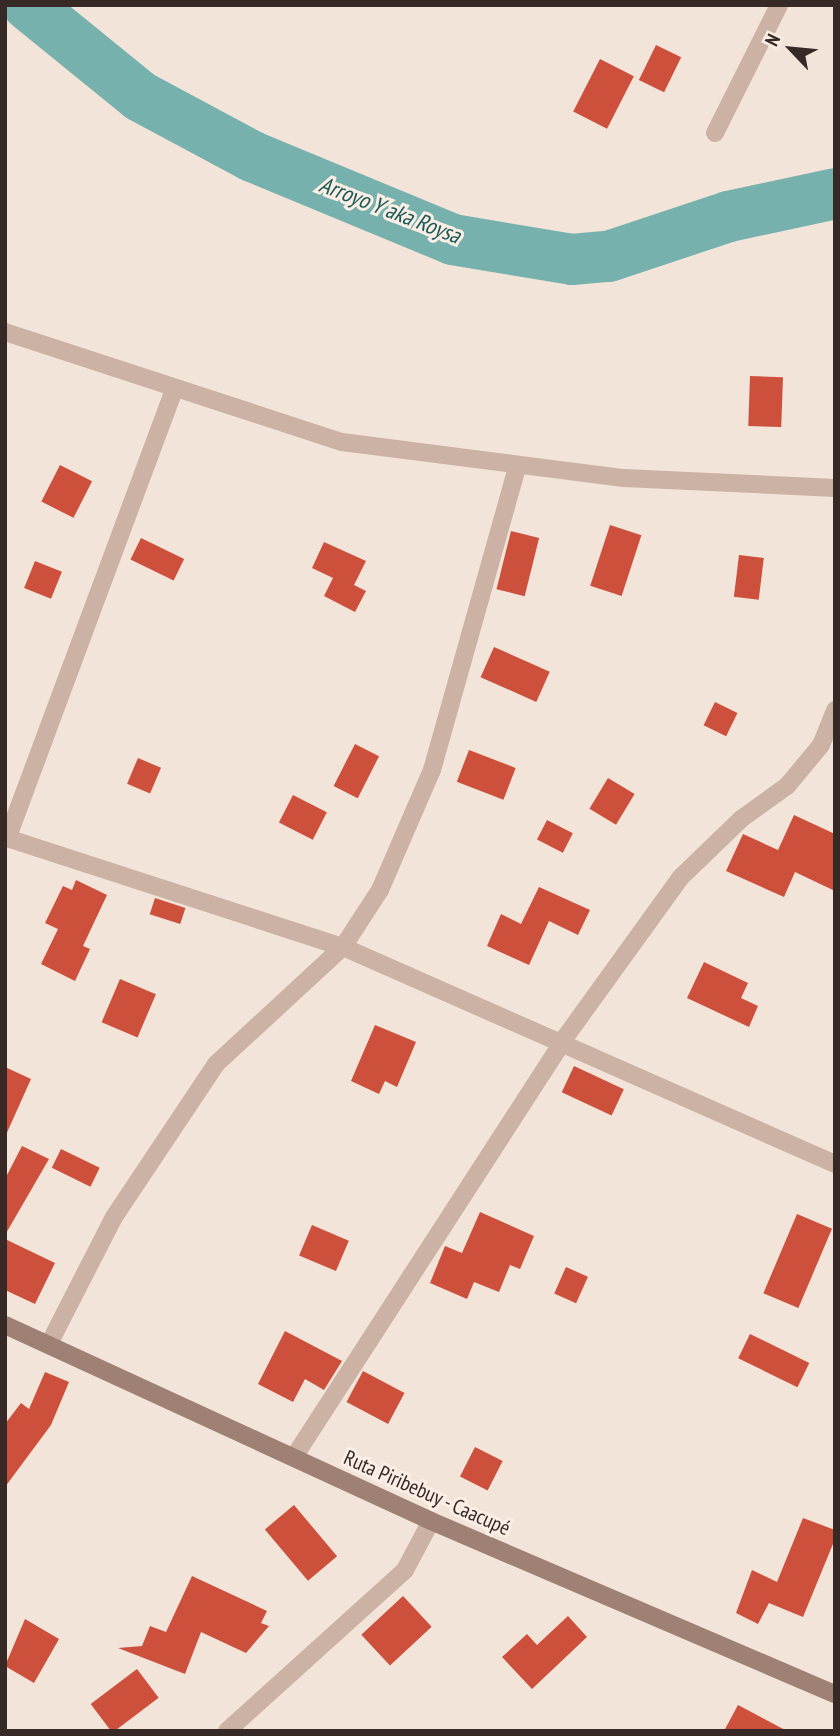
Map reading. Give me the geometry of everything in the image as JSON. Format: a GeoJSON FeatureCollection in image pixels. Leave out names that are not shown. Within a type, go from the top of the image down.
{"type":"FeatureCollection","features":[{"type":"Feature","properties":{"kind":"street"},"geometry":{"type":"LineString","coordinates":[[715,133],[779,5]]}},
{"type":"Feature","properties":{"kind":"street"},"geometry":{"type":"LineString","coordinates":[[5,332],[174,390],[342,442],[516,467],[835,488]]}},
{"type":"Feature","properties":{"kind":"street"},"geometry":{"type":"LineString","coordinates":[[174,390],[7,838],[343,947],[564,1039],[835,1164]]}},
{"type":"Feature","properties":{"kind":"street"},"geometry":{"type":"LineString","coordinates":[[50,1342],[114,1217],[216,1064],[343,947],[380,890],[432,770],[516,467]]}},
{"type":"Feature","properties":{"kind":"street"},"geometry":{"type":"LineString","coordinates":[[294,1457],[564,1039],[680,878],[787,786],[821,745],[835,710]]}},
{"type":"Feature","properties":{"kind":"street","name":"Ruta Piribebuy - Caacupé"},"geometry":{"type":"LineString","coordinates":[[5,1325],[50,1342],[430,1521],[835,1694]]}},
{"type":"Feature","properties":{"kind":"street"},"geometry":{"type":"LineString","coordinates":[[227,1731],[405,1570],[430,1521]]}},
{"type":"Feature","properties":{"kind":"building"},"geometry":{"type":"Polygon","coordinates":[[[656,45],[681,57],[664,92],[639,80],[656,45]]]}},
{"type":"Feature","properties":{"kind":"building"},"geometry":{"type":"Polygon","coordinates":[[[600,59],[634,76],[607,129],[573,112],[600,59]]]}},
{"type":"Feature","properties":{"kind":"building"},"geometry":{"type":"Polygon","coordinates":[[[750,376],[783,377],[781,427],[748,426],[750,376]]]}},
{"type":"Feature","properties":{"kind":"building"},"geometry":{"type":"Polygon","coordinates":[[[60,465],[92,481],[73,518],[41,502],[60,465]]]}},
{"type":"Feature","properties":{"kind":"building"},"geometry":{"type":"Polygon","coordinates":[[[610,525],[641,535],[622,596],[590,586],[610,525]]]}},
{"type":"Feature","properties":{"kind":"building"},"geometry":{"type":"Polygon","coordinates":[[[511,531],[539,538],[525,596],[496,589],[511,531]]]}},
{"type":"Feature","properties":{"kind":"building"},"geometry":{"type":"Polygon","coordinates":[[[141,538],[184,559],[174,581],[130,560],[141,538]]]}},
{"type":"Feature","properties":{"kind":"building"},"geometry":{"type":"Polygon","coordinates":[[[324,542],[366,561],[354,585],[366,591],[355,612],[324,596],[333,578],[312,568],[324,542]]]}},
{"type":"Feature","properties":{"kind":"building"},"geometry":{"type":"Polygon","coordinates":[[[739,555],[764,558],[759,600],[734,597],[739,555]]]}},
{"type":"Feature","properties":{"kind":"building"},"geometry":{"type":"Polygon","coordinates":[[[35,561],[62,572],[51,599],[24,588],[35,561]]]}},
{"type":"Feature","properties":{"kind":"building"},"geometry":{"type":"Polygon","coordinates":[[[494,647],[550,672],[536,702],[481,677],[494,647]]]}},
{"type":"Feature","properties":{"kind":"building"},"geometry":{"type":"Polygon","coordinates":[[[715,702],[737,713],[726,736],[704,725],[715,702]]]}},
{"type":"Feature","properties":{"kind":"building"},"geometry":{"type":"Polygon","coordinates":[[[355,744],[379,756],[358,798],[334,786],[355,744]]]}},
{"type":"Feature","properties":{"kind":"building"},"geometry":{"type":"Polygon","coordinates":[[[469,750],[516,768],[503,800],[457,782],[469,750]]]}},
{"type":"Feature","properties":{"kind":"building"},"geometry":{"type":"Polygon","coordinates":[[[138,758],[161,768],[150,794],[127,784],[138,758]]]}},
{"type":"Feature","properties":{"kind":"building"},"geometry":{"type":"Polygon","coordinates":[[[608,778],[635,794],[616,825],[589,809],[608,778]]]}},
{"type":"Feature","properties":{"kind":"building"},"geometry":{"type":"Polygon","coordinates":[[[293,795],[327,812],[313,840],[279,823],[293,795]]]}},
{"type":"Feature","properties":{"kind":"building"},"geometry":{"type":"Polygon","coordinates":[[[794,815],[835,834],[835,891],[795,872],[784,897],[726,871],[743,834],[778,850],[794,815]]]}},
{"type":"Feature","properties":{"kind":"building"},"geometry":{"type":"Polygon","coordinates":[[[547,820],[573,833],[563,853],[537,840],[547,820]]]}},
{"type":"Feature","properties":{"kind":"building"},"geometry":{"type":"Polygon","coordinates":[[[76,880],[107,895],[83,946],[90,949],[75,981],[41,964],[58,929],[45,923],[63,886],[72,890],[76,880]]]}},
{"type":"Feature","properties":{"kind":"building"},"geometry":{"type":"Polygon","coordinates":[[[539,887],[590,910],[578,935],[549,921],[529,965],[487,946],[501,914],[521,924],[539,887]]]}},
{"type":"Feature","properties":{"kind":"building"},"geometry":{"type":"Polygon","coordinates":[[[155,898],[185,908],[180,924],[150,914],[155,898]]]}},
{"type":"Feature","properties":{"kind":"building"},"geometry":{"type":"Polygon","coordinates":[[[704,962],[748,983],[741,998],[758,1006],[749,1027],[687,998],[704,962]]]}},
{"type":"Feature","properties":{"kind":"building"},"geometry":{"type":"Polygon","coordinates":[[[120,979],[156,994],[138,1038],[102,1022],[120,979]]]}},
{"type":"Feature","properties":{"kind":"building"},"geometry":{"type":"Polygon","coordinates":[[[375,1025],[416,1042],[397,1087],[385,1081],[379,1094],[351,1081],[375,1025]]]}},
{"type":"Feature","properties":{"kind":"building"},"geometry":{"type":"Polygon","coordinates":[[[574,1066],[624,1089],[612,1116],[562,1092],[574,1066]]]}},
{"type":"Feature","properties":{"kind":"building"},"geometry":{"type":"Polygon","coordinates":[[[5,1067],[31,1079],[5,1137],[5,1067]]]}},
{"type":"Feature","properties":{"kind":"building"},"geometry":{"type":"Polygon","coordinates":[[[22,1146],[49,1159],[5,1235],[5,1179],[22,1146]]]}},
{"type":"Feature","properties":{"kind":"building"},"geometry":{"type":"Polygon","coordinates":[[[61,1149],[100,1168],[90,1187],[52,1168],[61,1149]]]}},
{"type":"Feature","properties":{"kind":"building"},"geometry":{"type":"Polygon","coordinates":[[[480,1212],[534,1236],[520,1269],[510,1265],[499,1292],[474,1282],[467,1299],[430,1283],[445,1246],[462,1253],[480,1212]]]}},
{"type":"Feature","properties":{"kind":"building"},"geometry":{"type":"Polygon","coordinates":[[[797,1214],[832,1229],[798,1308],[763,1293],[797,1214]]]}},
{"type":"Feature","properties":{"kind":"building"},"geometry":{"type":"Polygon","coordinates":[[[312,1225],[349,1241],[336,1271],[299,1255],[312,1225]]]}},
{"type":"Feature","properties":{"kind":"building"},"geometry":{"type":"Polygon","coordinates":[[[5,1239],[55,1263],[35,1304],[5,1290],[5,1239]]]}},
{"type":"Feature","properties":{"kind":"building"},"geometry":{"type":"Polygon","coordinates":[[[566,1267],[588,1277],[576,1303],[554,1293],[566,1267]]]}},
{"type":"Feature","properties":{"kind":"building"},"geometry":{"type":"Polygon","coordinates":[[[285,1331],[342,1361],[324,1390],[305,1379],[293,1402],[258,1384],[285,1331]]]}},
{"type":"Feature","properties":{"kind":"building"},"geometry":{"type":"Polygon","coordinates":[[[750,1334],[809,1363],[797,1387],[738,1358],[750,1334]]]}},
{"type":"Feature","properties":{"kind":"building"},"geometry":{"type":"Polygon","coordinates":[[[363,1371],[404,1393],[388,1424],[347,1402],[363,1371]]]}},
{"type":"Feature","properties":{"kind":"building"},"geometry":{"type":"Polygon","coordinates":[[[45,1372],[69,1382],[51,1425],[5,1487],[5,1424],[21,1403],[29,1409],[45,1372]]]}},
{"type":"Feature","properties":{"kind":"building"},"geometry":{"type":"Polygon","coordinates":[[[475,1447],[503,1461],[488,1490],[460,1476],[475,1447]]]}},
{"type":"Feature","properties":{"kind":"building"},"geometry":{"type":"Polygon","coordinates":[[[294,1505],[337,1556],[308,1581],[265,1529],[294,1505]]]}},
{"type":"Feature","properties":{"kind":"building"},"geometry":{"type":"Polygon","coordinates":[[[803,1518],[835,1530],[835,1539],[803,1617],[769,1603],[758,1624],[736,1613],[752,1570],[777,1582],[803,1518]]]}},
{"type":"Feature","properties":{"kind":"building"},"geometry":{"type":"Polygon","coordinates":[[[192,1576],[267,1611],[261,1623],[269,1626],[246,1653],[201,1632],[185,1674],[118,1648],[142,1646],[150,1626],[166,1632],[192,1576]]]}},
{"type":"Feature","properties":{"kind":"building"},"geometry":{"type":"Polygon","coordinates":[[[403,1596],[432,1627],[390,1666],[361,1635],[403,1596]]]}},
{"type":"Feature","properties":{"kind":"building"},"geometry":{"type":"Polygon","coordinates":[[[568,1616],[587,1637],[532,1689],[502,1657],[527,1634],[537,1645],[568,1616]]]}},
{"type":"Feature","properties":{"kind":"building"},"geometry":{"type":"Polygon","coordinates":[[[25,1619],[59,1639],[34,1683],[5,1666],[25,1619]]]}},
{"type":"Feature","properties":{"kind":"building"},"geometry":{"type":"Polygon","coordinates":[[[137,1669],[159,1698],[115,1731],[111,1731],[91,1704],[137,1669]]]}},
{"type":"Feature","properties":{"kind":"building"},"geometry":{"type":"Polygon","coordinates":[[[738,1705],[787,1731],[724,1731],[738,1705]]]}},
{"type":"Feature","properties":{"kind":"waterway","name":"Arroyo Y aka Roysa"},"geometry":{"type":"LineString","coordinates":[[28,5],[140,96],[252,156],[452,239],[571,259],[608,256],[728,216],[835,193]]}}]}
